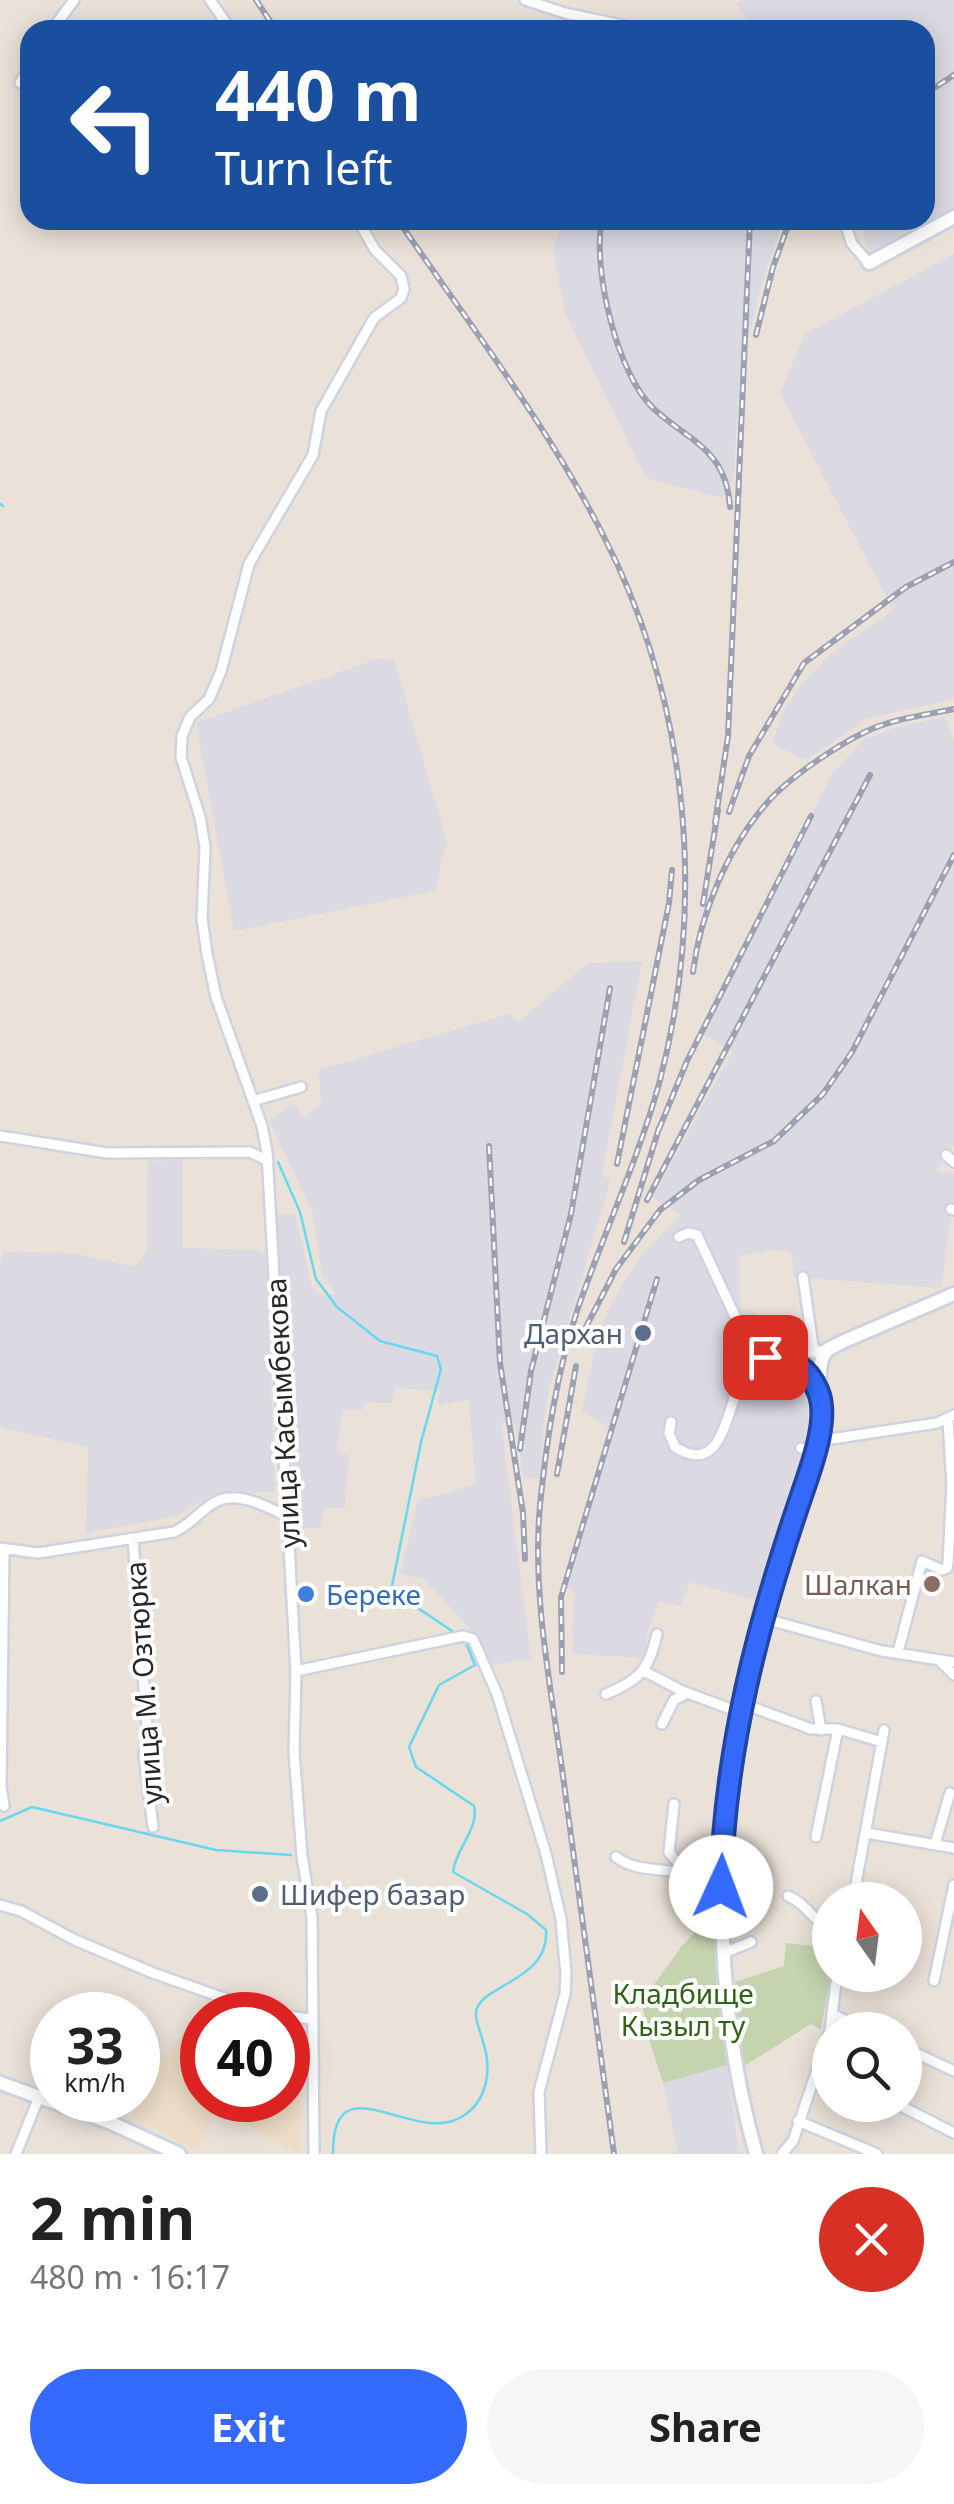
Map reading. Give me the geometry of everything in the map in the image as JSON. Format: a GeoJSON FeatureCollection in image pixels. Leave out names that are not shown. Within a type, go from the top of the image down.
{"type":"FeatureCollection","features":[{"type":"Feature","properties":{"kind":"street"},"geometry":{"type":"LineString","coordinates":[[525,0],[598,20]]}},
{"type":"Feature","properties":{"kind":"street","name":"улица Касымбекова"},"geometry":{"type":"LineString","coordinates":[[314,2154],[312,1918],[302,1856],[294,1752],[296,1671],[268,1156],[216,997],[206,954],[202,919],[205,848],[200,817],[181,757],[182,736],[190,717],[209,699],[220,671],[249,564],[313,455],[321,411],[374,318],[400,298],[404,288],[401,276],[375,250],[364,230]]}},
{"type":"Feature","properties":{"kind":"street"},"geometry":{"type":"LineString","coordinates":[[847,230],[852,244],[869,263],[930,230]]}},
{"type":"Feature","properties":{"kind":"street"},"geometry":{"type":"LineString","coordinates":[[253,1101],[301,1086]]}},
{"type":"Feature","properties":{"kind":"street"},"geometry":{"type":"LineString","coordinates":[[0,1136],[108,1153],[250,1152],[268,1156]]}},
{"type":"Feature","properties":{"kind":"street"},"geometry":{"type":"LineString","coordinates":[[679,1237],[688,1233],[698,1236],[741,1328],[776,1356],[797,1363],[818,1391]]}},
{"type":"Feature","properties":{"kind":"street"},"geometry":{"type":"LineString","coordinates":[[756,2154],[735,2056],[721,1887],[726,1797],[740,1708],[762,1618],[817,1447],[821,1351],[804,1276]]}},
{"type":"Feature","properties":{"kind":"street"},"geometry":{"type":"LineString","coordinates":[[672,1422],[669,1433],[675,1447],[693,1454],[707,1453],[724,1427],[746,1370],[757,1360],[821,1351],[954,1294]]}},
{"type":"Feature","properties":{"kind":"street"},"geometry":{"type":"LineString","coordinates":[[801,1448],[951,1418],[947,1568],[942,1570],[922,1561],[898,1652]]}},
{"type":"Feature","properties":{"kind":"street","name":"улица М. Озтюрка"},"geometry":{"type":"LineString","coordinates":[[2,1549],[38,1553],[174,1532],[192,1524],[214,1502],[228,1499],[250,1500],[288,1518]]}},
{"type":"Feature","properties":{"kind":"street","name":"улица М. Озтюрка"},"geometry":{"type":"LineString","coordinates":[[133,1539],[147,1727],[144,1756],[152,1826]]}},
{"type":"Feature","properties":{"kind":"street"},"geometry":{"type":"LineString","coordinates":[[2,1549],[4,1806]]}},
{"type":"Feature","properties":{"kind":"street"},"geometry":{"type":"LineString","coordinates":[[762,1618],[882,1651],[954,1662]]}},
{"type":"Feature","properties":{"kind":"street"},"geometry":{"type":"LineString","coordinates":[[606,1694],[644,1671],[657,1634]]}},
{"type":"Feature","properties":{"kind":"street"},"geometry":{"type":"LineString","coordinates":[[296,1671],[462,1636],[472,1639],[498,1694],[546,1854],[561,1919],[566,1974],[539,2092],[540,2154]]}},
{"type":"Feature","properties":{"kind":"street"},"geometry":{"type":"LineString","coordinates":[[940,1660],[954,1675]]}},
{"type":"Feature","properties":{"kind":"street"},"geometry":{"type":"LineString","coordinates":[[644,1671],[687,1693],[821,1730],[838,1729],[882,1742]]}},
{"type":"Feature","properties":{"kind":"street"},"geometry":{"type":"LineString","coordinates":[[662,1724],[674,1700],[687,1693]]}},
{"type":"Feature","properties":{"kind":"street"},"geometry":{"type":"LineString","coordinates":[[816,1701],[821,1730]]}},
{"type":"Feature","properties":{"kind":"street"},"geometry":{"type":"LineString","coordinates":[[816,1837],[838,1729]]}},
{"type":"Feature","properties":{"kind":"street"},"geometry":{"type":"LineString","coordinates":[[857,1882],[884,1730]]}},
{"type":"Feature","properties":{"kind":"street"},"geometry":{"type":"LineString","coordinates":[[935,1844],[950,1792]]}},
{"type":"Feature","properties":{"kind":"street"},"geometry":{"type":"LineString","coordinates":[[674,1804],[669,1852],[687,1875],[699,1883],[721,1887]]}},
{"type":"Feature","properties":{"kind":"street"},"geometry":{"type":"LineString","coordinates":[[867,1833],[954,1848]]}},
{"type":"Feature","properties":{"kind":"street"},"geometry":{"type":"LineString","coordinates":[[616,1857],[628,1865],[687,1875]]}},
{"type":"Feature","properties":{"kind":"street"},"geometry":{"type":"LineString","coordinates":[[934,1981],[954,1885]]}},
{"type":"Feature","properties":{"kind":"street"},"geometry":{"type":"LineString","coordinates":[[788,1896],[802,1902],[812,1914]]}},
{"type":"Feature","properties":{"kind":"street"},"geometry":{"type":"LineString","coordinates":[[0,1905],[21,1911],[74,1940],[207,1992]]}},
{"type":"Feature","properties":{"kind":"street"},"geometry":{"type":"LineString","coordinates":[[726,1952],[752,1942]]}},
{"type":"Feature","properties":{"kind":"street"},"geometry":{"type":"LineString","coordinates":[[922,2056],[954,2071]]}},
{"type":"Feature","properties":{"kind":"street"},"geometry":{"type":"LineString","coordinates":[[782,2154],[793,2140],[812,2082]]}},
{"type":"Feature","properties":{"kind":"street"},"geometry":{"type":"LineString","coordinates":[[0,2083],[30,2094]]}},
{"type":"Feature","properties":{"kind":"street"},"geometry":{"type":"LineString","coordinates":[[922,2116],[954,2132]]}},
{"type":"Feature","properties":{"kind":"street"},"geometry":{"type":"LineString","coordinates":[[16,2154],[30,2118]]}},
{"type":"Feature","properties":{"kind":"street"},"geometry":{"type":"LineString","coordinates":[[798,2121],[878,2154]]}},
{"type":"Feature","properties":{"kind":"street"},"geometry":{"type":"LineString","coordinates":[[109,2122],[179,2154]]}},
{"type":"Feature","properties":{"kind":"shaded area"},"geometry":{"type":"Polygon","coordinates":[[[742,0],[954,0],[954,208],[935,218],[935,20],[746,20],[736,4],[742,0]]]}},
{"type":"Feature","properties":{"kind":"shaded area"},"geometry":{"type":"Polygon","coordinates":[[[558,230],[780,230],[759,293],[740,376],[733,481],[722,498],[646,478],[565,313],[553,251],[558,230]]]}},
{"type":"Feature","properties":{"kind":"shaded area"},"geometry":{"type":"Polygon","coordinates":[[[862,230],[911,230],[869,251],[862,230]]]}},
{"type":"Feature","properties":{"kind":"shaded area"},"geometry":{"type":"Polygon","coordinates":[[[954,254],[954,699],[866,719],[806,760],[772,744],[782,714],[802,683],[831,654],[893,610],[780,393],[805,334],[954,254]]]}},
{"type":"Feature","properties":{"kind":"shaded area"},"geometry":{"type":"Polygon","coordinates":[[[380,658],[394,660],[447,842],[438,890],[234,931],[196,723],[380,658]]]}},
{"type":"Feature","properties":{"kind":"shaded area"},"geometry":{"type":"Polygon","coordinates":[[[945,717],[954,741],[954,1145],[936,1170],[954,1174],[954,1197],[941,1288],[794,1277],[792,1254],[777,1250],[740,1255],[740,1308],[757,1313],[755,1328],[744,1338],[735,1369],[773,1360],[796,1369],[809,1390],[808,1433],[759,1601],[690,1582],[680,1606],[658,1601],[646,1637],[648,1658],[572,1654],[574,1590],[566,1588],[574,1548],[612,1429],[582,1411],[597,1338],[612,1302],[642,1255],[681,1214],[652,1198],[733,1051],[703,1034],[832,774],[863,740],[900,726],[945,717]]]}},
{"type":"Feature","properties":{"kind":"shaded area"},"geometry":{"type":"Polygon","coordinates":[[[642,961],[602,1174],[610,1181],[549,1389],[541,1478],[524,1478],[514,1421],[501,1423],[531,1658],[491,1665],[469,1627],[424,1579],[400,1574],[418,1501],[476,1484],[469,1400],[437,1405],[440,1391],[395,1388],[392,1403],[365,1402],[362,1410],[343,1410],[337,1452],[349,1455],[345,1508],[325,1508],[320,1528],[295,1528],[276,1215],[295,1214],[312,1287],[323,1296],[336,1293],[322,1276],[313,1213],[269,1120],[294,1103],[303,1118],[321,1105],[319,1070],[508,1014],[519,1021],[588,963],[642,961]]]}},
{"type":"Feature","properties":{"kind":"shaded area"},"geometry":{"type":"Polygon","coordinates":[[[182,1160],[182,1248],[259,1250],[266,1255],[275,1492],[214,1493],[176,1516],[86,1533],[88,1447],[0,1427],[3,1252],[73,1253],[135,1267],[147,1252],[148,1161],[182,1160]]]}},
{"type":"Feature","properties":{"kind":"shaded area"},"geometry":{"type":"Polygon","coordinates":[[[180,2036],[180,2122],[210,2122],[196,2151],[143,2122],[160,2122],[160,2063],[180,2036]]]}},
{"type":"Feature","properties":{"kind":"shaded area"},"geometry":{"type":"Polygon","coordinates":[[[727,2065],[739,2154],[678,2154],[663,2083],[727,2065]]]}},
{"type":"Feature","properties":{"kind":"shaded area"},"geometry":{"type":"Polygon","coordinates":[[[242,2122],[299,2122],[299,2154],[242,2122]]]}},
{"type":"Feature","properties":{"kind":"green space","name":"Кладбище Кызыл ту"},"geometry":{"type":"Polygon","coordinates":[[[699,1928],[715,1930],[727,2065],[663,2083],[648,2037],[642,2001],[699,1928]]]}},
{"type":"Feature","properties":{"kind":"green space","name":"Кладбище Кызыл ту"},"geometry":{"type":"Polygon","coordinates":[[[786,1943],[812,1946],[812,1992],[828,1992],[824,2012],[812,2012],[812,2024],[744,2066],[735,1982],[784,1966],[786,1943]]]}},
{"type":"Feature","properties":{"kind":"waterway"},"geometry":{"type":"LineString","coordinates":[[278,1162],[300,1212],[316,1279],[337,1307],[380,1341],[437,1356],[441,1369],[421,1442],[392,1586],[394,1592],[455,1633]]}},
{"type":"Feature","properties":{"kind":"waterway"},"geometry":{"type":"LineString","coordinates":[[333,2154],[336,2126],[346,2112],[361,2108],[444,2123],[471,2109],[483,2093],[487,2073],[476,2016],[480,2003],[526,1971],[544,1947],[546,1930],[527,1914],[453,1872],[474,1822],[474,1806],[416,1767],[409,1747],[439,1685],[475,1665],[465,1640]]}},
{"type":"Feature","properties":{"kind":"waterway"},"geometry":{"type":"LineString","coordinates":[[0,1821],[32,1807],[216,1850],[291,1855]]}},
{"type":"Feature","properties":{"kind":"railway"},"geometry":{"type":"LineString","coordinates":[[256,0],[269,20]]}},
{"type":"Feature","properties":{"kind":"railway"},"geometry":{"type":"LineString","coordinates":[[935,87],[954,75]]}},
{"type":"Feature","properties":{"kind":"railway"},"geometry":{"type":"LineString","coordinates":[[405,230],[533,415],[604,537],[633,601],[655,667],[671,735],[681,805],[685,875],[683,946],[674,1015],[651,1112],[579,1305],[565,1354],[546,1454],[538,1538],[544,1637],[614,2154]]}},
{"type":"Feature","properties":{"kind":"railway"},"geometry":{"type":"LineString","coordinates":[[601,230],[604,292],[629,372],[654,409],[714,459],[722,472],[730,507]]}},
{"type":"Feature","properties":{"kind":"railway"},"geometry":{"type":"LineString","coordinates":[[715,823],[728,736],[750,230]]}},
{"type":"Feature","properties":{"kind":"railway"},"geometry":{"type":"LineString","coordinates":[[756,335],[786,230]]}},
{"type":"Feature","properties":{"kind":"railway"},"geometry":{"type":"LineString","coordinates":[[729,812],[749,756],[804,663],[906,587],[954,562]]}},
{"type":"Feature","properties":{"kind":"railway"},"geometry":{"type":"LineString","coordinates":[[693,972],[702,927],[728,861],[752,821],[775,794],[812,764],[865,732],[954,709]]}},
{"type":"Feature","properties":{"kind":"railway"},"geometry":{"type":"LineString","coordinates":[[647,1200],[870,775]]}},
{"type":"Feature","properties":{"kind":"railway"},"geometry":{"type":"LineString","coordinates":[[703,904],[718,810]]}},
{"type":"Feature","properties":{"kind":"railway"},"geometry":{"type":"LineString","coordinates":[[659,1129],[687,1061],[811,816]]}},
{"type":"Feature","properties":{"kind":"railway"},"geometry":{"type":"LineString","coordinates":[[586,1327],[616,1269],[660,1210],[699,1180],[774,1141],[823,1094],[852,1052],[954,855]]}},
{"type":"Feature","properties":{"kind":"railway"},"geometry":{"type":"LineString","coordinates":[[617,1164],[669,903],[672,870]]}},
{"type":"Feature","properties":{"kind":"railway"},"geometry":{"type":"LineString","coordinates":[[520,1449],[531,1371],[571,1214],[610,988]]}},
{"type":"Feature","properties":{"kind":"railway"},"geometry":{"type":"LineString","coordinates":[[624,1242],[659,1128]]}},
{"type":"Feature","properties":{"kind":"railway"},"geometry":{"type":"LineString","coordinates":[[489,1146],[500,1363],[523,1513],[525,1559]]}},
{"type":"Feature","properties":{"kind":"railway"},"geometry":{"type":"LineString","coordinates":[[562,1672],[561,1597],[657,1279]]}},
{"type":"Feature","properties":{"kind":"railway"},"geometry":{"type":"LineString","coordinates":[[557,1474],[576,1366]]}},
{"type":"Feature","properties":{"kind":"place","name":"Дархан"},"geometry":{"type":"Point","coordinates":[643,1333]}},
{"type":"Feature","properties":{"kind":"place","name":"Шалкан"},"geometry":{"type":"Point","coordinates":[932,1584]}},
{"type":"Feature","properties":{"kind":"place","name":"Береке"},"geometry":{"type":"Point","coordinates":[306,1594]}},
{"type":"Feature","properties":{"kind":"place","name":"Шифер базар"},"geometry":{"type":"Point","coordinates":[260,1894]}},
{"type":"Feature","properties":{"kind":"route"},"geometry":{"type":"LineString","coordinates":[[721,1887],[722,1834],[739,1712],[762,1618],[816,1453],[820,1425],[818,1391],[809,1376],[797,1363],[781,1356],[765,1357]]}}]}
